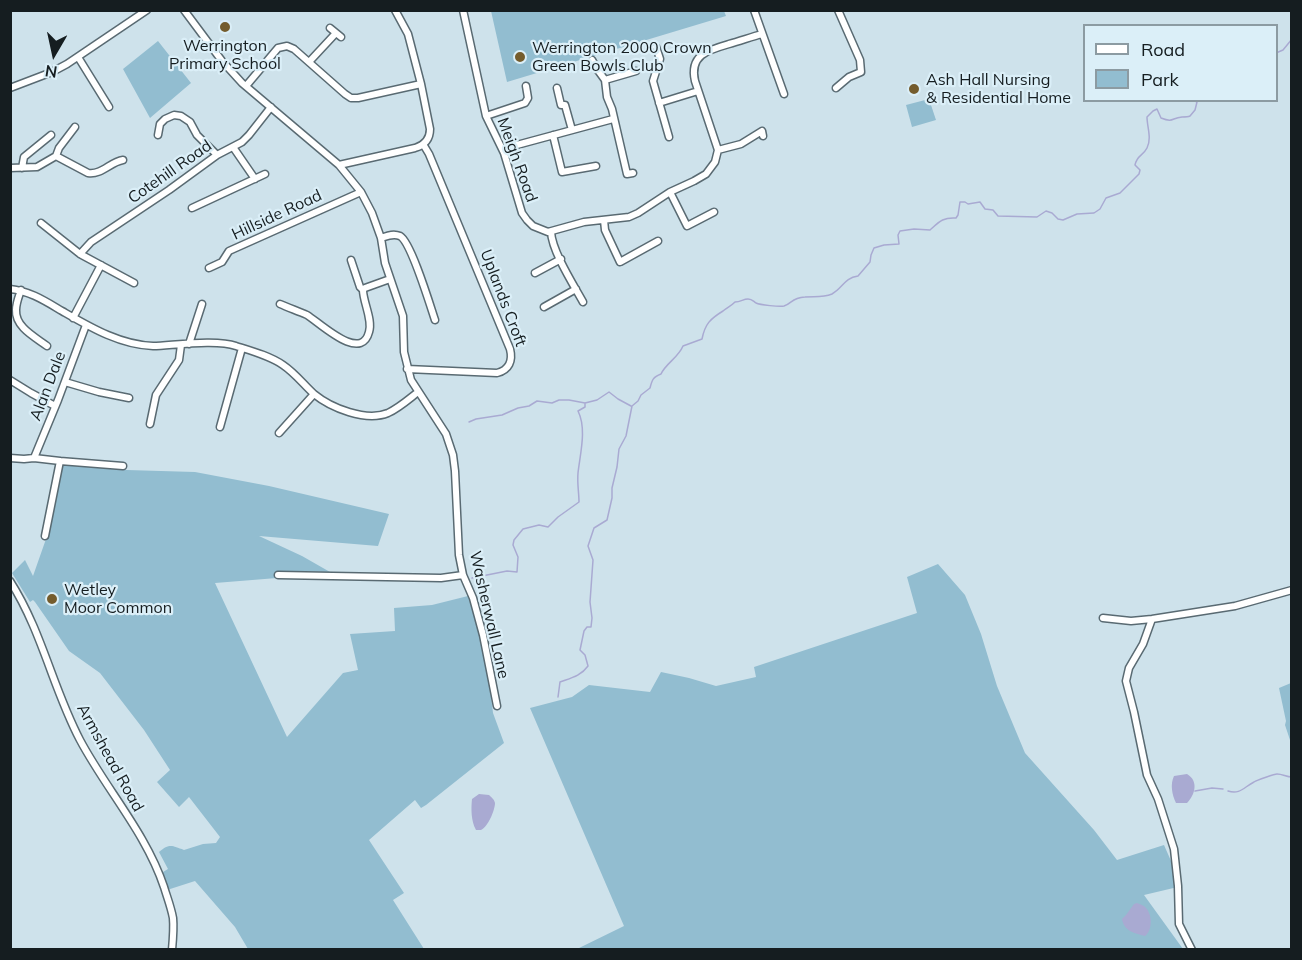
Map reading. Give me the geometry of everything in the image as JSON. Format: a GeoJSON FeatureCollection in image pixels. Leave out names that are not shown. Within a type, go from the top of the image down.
{"type":"FeatureCollection","features":[{"type":"Feature","properties":{"kind":"street"},"geometry":{"type":"LineString","coordinates":[[10,88],[52,72],[147,10]]}},
{"type":"Feature","properties":{"kind":"street","name":"Washerwall Lane"},"geometry":{"type":"LineString","coordinates":[[184,10],[222,61],[246,86],[339,165],[361,192],[372,213],[381,238],[385,263],[403,316],[407,369],[418,392],[446,434],[453,454],[459,555],[463,575],[473,597],[483,635],[497,706]]}},
{"type":"Feature","properties":{"kind":"street"},"geometry":{"type":"LineString","coordinates":[[339,165],[415,148],[429,137],[430,129],[421,84],[408,34],[395,10]]}},
{"type":"Feature","properties":{"kind":"street","name":"Meigh Road"},"geometry":{"type":"LineString","coordinates":[[463,10],[486,116],[502,149],[524,217],[537,229],[551,232]]}},
{"type":"Feature","properties":{"kind":"street"},"geometry":{"type":"LineString","coordinates":[[754,10],[784,94]]}},
{"type":"Feature","properties":{"kind":"street"},"geometry":{"type":"LineString","coordinates":[[836,88],[849,77],[861,72],[861,60],[838,10]]}},
{"type":"Feature","properties":{"kind":"street"},"geometry":{"type":"LineString","coordinates":[[309,62],[336,33]]}},
{"type":"Feature","properties":{"kind":"street"},"geometry":{"type":"LineString","coordinates":[[583,302],[561,259],[551,232],[584,222],[629,217],[670,192],[706,174],[715,162],[718,150],[698,91],[694,73],[695,64],[710,49],[762,34]]}},
{"type":"Feature","properties":{"kind":"street"},"geometry":{"type":"LineString","coordinates":[[246,86],[275,52],[287,46],[292,47],[345,94],[355,98],[421,84]]}},
{"type":"Feature","properties":{"kind":"street"},"geometry":{"type":"LineString","coordinates":[[656,47],[660,59],[654,81],[669,136]]}},
{"type":"Feature","properties":{"kind":"street"},"geometry":{"type":"LineString","coordinates":[[78,57],[109,107]]}},
{"type":"Feature","properties":{"kind":"street"},"geometry":{"type":"LineString","coordinates":[[592,60],[605,80],[607,97],[612,109],[627,174],[633,173]]}},
{"type":"Feature","properties":{"kind":"street"},"geometry":{"type":"LineString","coordinates":[[605,80],[636,71]]}},
{"type":"Feature","properties":{"kind":"street"},"geometry":{"type":"LineString","coordinates":[[486,116],[525,103],[528,98],[526,87]]}},
{"type":"Feature","properties":{"kind":"street"},"geometry":{"type":"LineString","coordinates":[[557,88],[561,105],[565,105],[572,130]]}},
{"type":"Feature","properties":{"kind":"street"},"geometry":{"type":"LineString","coordinates":[[659,103],[698,91]]}},
{"type":"Feature","properties":{"kind":"street","name":"Cotehill Road"},"geometry":{"type":"LineString","coordinates":[[81,254],[91,242],[249,135],[271,107]]}},
{"type":"Feature","properties":{"kind":"street"},"geometry":{"type":"LineString","coordinates":[[157,130],[167,118],[174,115],[184,117],[190,122],[197,135],[217,155]]}},
{"type":"Feature","properties":{"kind":"street"},"geometry":{"type":"LineString","coordinates":[[502,149],[613,119]]}},
{"type":"Feature","properties":{"kind":"street"},"geometry":{"type":"LineString","coordinates":[[718,150],[741,144],[762,130],[764,136]]}},
{"type":"Feature","properties":{"kind":"street"},"geometry":{"type":"LineString","coordinates":[[10,168],[40,166],[56,156],[59,148],[74,133]]}},
{"type":"Feature","properties":{"kind":"street"},"geometry":{"type":"LineString","coordinates":[[22,168],[24,157],[51,135]]}},
{"type":"Feature","properties":{"kind":"street"},"geometry":{"type":"LineString","coordinates":[[553,135],[562,172],[596,166]]}},
{"type":"Feature","properties":{"kind":"street","name":"Uplands Croft"},"geometry":{"type":"LineString","coordinates":[[407,369],[497,373],[506,369],[511,358],[510,349],[478,270],[423,144]]}},
{"type":"Feature","properties":{"kind":"street"},"geometry":{"type":"LineString","coordinates":[[232,147],[255,179]]}},
{"type":"Feature","properties":{"kind":"street"},"geometry":{"type":"LineString","coordinates":[[56,156],[92,174],[120,160]]}},
{"type":"Feature","properties":{"kind":"street"},"geometry":{"type":"LineString","coordinates":[[192,208],[265,174]]}},
{"type":"Feature","properties":{"kind":"street","name":"Hillside Road"},"geometry":{"type":"LineString","coordinates":[[209,268],[222,262],[229,251],[361,192]]}},
{"type":"Feature","properties":{"kind":"street"},"geometry":{"type":"LineString","coordinates":[[670,192],[687,226],[714,212]]}},
{"type":"Feature","properties":{"kind":"street"},"geometry":{"type":"LineString","coordinates":[[604,220],[605,230],[620,262],[658,241]]}},
{"type":"Feature","properties":{"kind":"street"},"geometry":{"type":"LineString","coordinates":[[41,223],[81,254],[134,283]]}},
{"type":"Feature","properties":{"kind":"street"},"geometry":{"type":"LineString","coordinates":[[381,238],[395,235],[405,241],[435,320]]}},
{"type":"Feature","properties":{"kind":"street"},"geometry":{"type":"LineString","coordinates":[[535,273],[561,259]]}},
{"type":"Feature","properties":{"kind":"street"},"geometry":{"type":"LineString","coordinates":[[280,304],[307,315],[345,341],[356,344],[366,338],[370,329],[363,290],[351,260]]}},
{"type":"Feature","properties":{"kind":"street"},"geometry":{"type":"LineString","coordinates":[[73,318],[101,266]]}},
{"type":"Feature","properties":{"kind":"street"},"geometry":{"type":"LineString","coordinates":[[363,290],[390,279]]}},
{"type":"Feature","properties":{"kind":"street"},"geometry":{"type":"LineString","coordinates":[[10,289],[34,294],[86,325],[129,342],[143,345],[219,342],[234,345],[275,361],[284,366],[324,401],[359,414],[372,416],[383,414],[418,392]]}},
{"type":"Feature","properties":{"kind":"street"},"geometry":{"type":"LineString","coordinates":[[544,306],[576,289]]}},
{"type":"Feature","properties":{"kind":"street"},"geometry":{"type":"LineString","coordinates":[[21,290],[16,308],[18,321],[48,346]]}},
{"type":"Feature","properties":{"kind":"street"},"geometry":{"type":"LineString","coordinates":[[189,344],[202,304]]}},
{"type":"Feature","properties":{"kind":"street","name":"Alan Dale"},"geometry":{"type":"LineString","coordinates":[[34,458],[86,325]]}},
{"type":"Feature","properties":{"kind":"street"},"geometry":{"type":"LineString","coordinates":[[153,420],[156,395],[179,360],[181,345]]}},
{"type":"Feature","properties":{"kind":"street"},"geometry":{"type":"LineString","coordinates":[[220,427],[242,348]]}},
{"type":"Feature","properties":{"kind":"street"},"geometry":{"type":"LineString","coordinates":[[10,380],[55,406]]}},
{"type":"Feature","properties":{"kind":"street"},"geometry":{"type":"LineString","coordinates":[[65,382],[125,400]]}},
{"type":"Feature","properties":{"kind":"street"},"geometry":{"type":"LineString","coordinates":[[279,433],[314,394]]}},
{"type":"Feature","properties":{"kind":"street"},"geometry":{"type":"LineString","coordinates":[[10,458],[123,466]]}},
{"type":"Feature","properties":{"kind":"street"},"geometry":{"type":"LineString","coordinates":[[45,536],[43,527],[60,462]]}},
{"type":"Feature","properties":{"kind":"street"},"geometry":{"type":"LineString","coordinates":[[278,574],[441,578],[463,575]]}},
{"type":"Feature","properties":{"kind":"street","name":"Armshead Road"},"geometry":{"type":"LineString","coordinates":[[10,581],[24,603],[80,740],[157,868],[172,911],[172,950]]}},
{"type":"Feature","properties":{"kind":"street"},"geometry":{"type":"LineString","coordinates":[[1103,618],[1131,621],[1152,619],[1235,606],[1292,590]]}},
{"type":"Feature","properties":{"kind":"street"},"geometry":{"type":"LineString","coordinates":[[1152,619],[1143,644],[1129,668],[1126,681],[1147,775],[1158,799],[1174,849],[1179,924],[1192,950]]}},
{"type":"Feature","properties":{"kind":"green space"},"geometry":{"type":"Polygon","coordinates":[[[491,11],[724,11],[726,16],[507,82],[491,11]]]}},
{"type":"Feature","properties":{"kind":"green space"},"geometry":{"type":"Polygon","coordinates":[[[158,41],[191,83],[150,118],[123,69],[158,41]]]}},
{"type":"Feature","properties":{"kind":"green space"},"geometry":{"type":"Polygon","coordinates":[[[929,99],[936,120],[912,127],[906,105],[929,99]]]}},
{"type":"Feature","properties":{"kind":"green space"},"geometry":{"type":"Polygon","coordinates":[[[62,465],[195,472],[269,486],[389,514],[378,546],[259,536],[330,572],[278,571],[277,578],[215,583],[287,737],[343,673],[358,670],[350,634],[395,631],[394,608],[432,605],[468,596],[488,671],[493,713],[504,743],[426,805],[421,808],[415,800],[369,840],[404,893],[393,900],[424,949],[248,949],[235,927],[195,881],[167,890],[163,872],[168,869],[159,852],[169,846],[184,850],[203,844],[216,843],[220,837],[189,797],[179,807],[157,782],[170,770],[144,730],[100,673],[69,651],[35,602],[33,600],[30,602],[12,573],[25,560],[33,576],[48,538],[62,465]]]}},
{"type":"Feature","properties":{"kind":"green space"},"geometry":{"type":"Polygon","coordinates":[[[938,564],[965,595],[981,634],[997,686],[1025,753],[1094,830],[1117,860],[1164,845],[1182,886],[1144,895],[1183,949],[577,949],[624,926],[530,708],[572,697],[589,685],[650,692],[661,672],[716,686],[756,677],[754,667],[917,613],[907,577],[938,564]]]}},
{"type":"Feature","properties":{"kind":"green space"},"geometry":{"type":"Polygon","coordinates":[[[1291,683],[1291,743],[1285,725],[1279,688],[1291,683]]]}},
{"type":"Feature","properties":{"kind":"shaded area"},"geometry":{"type":"Polygon","coordinates":[[[1187,774],[1193,780],[1194,792],[1187,803],[1176,803],[1172,790],[1174,776],[1187,774]]]}},
{"type":"Feature","properties":{"kind":"shaded area"},"geometry":{"type":"Polygon","coordinates":[[[479,794],[489,795],[495,803],[486,826],[481,830],[476,830],[472,819],[472,799],[479,794]]]}},
{"type":"Feature","properties":{"kind":"shaded area"},"geometry":{"type":"Polygon","coordinates":[[[1137,903],[1145,907],[1151,919],[1145,936],[1127,929],[1122,919],[1137,903]]]}},
{"type":"Feature","properties":{"kind":"waterway"},"geometry":{"type":"LineString","coordinates":[[1278,52],[1283,50],[1292,39]]}},
{"type":"Feature","properties":{"kind":"waterway"},"geometry":{"type":"LineString","coordinates":[[632,406],[650,388],[653,379],[661,374],[683,346],[702,339],[709,322],[735,302],[749,299],[758,304],[782,306],[795,299],[832,294],[847,281],[858,276],[870,262],[874,248],[899,244],[900,231],[930,230],[944,219],[956,218],[960,202],[968,204],[980,202],[985,209],[993,210],[998,216],[1037,217],[1046,211],[1063,220],[1077,214],[1094,213],[1100,209],[1106,198],[1120,193],[1139,174],[1140,170],[1135,165],[1148,144],[1147,117],[1157,109],[1161,118],[1165,119],[1189,116],[1195,110],[1197,102]]}},
{"type":"Feature","properties":{"kind":"waterway"},"geometry":{"type":"LineString","coordinates":[[469,422],[502,415],[537,401],[552,403],[569,400],[585,403],[597,400],[609,392],[631,406]]}},
{"type":"Feature","properties":{"kind":"waterway"},"geometry":{"type":"LineString","coordinates":[[472,578],[507,571],[517,572],[518,557],[513,545],[514,540],[523,529],[539,525],[548,527],[579,502],[578,477],[582,426],[578,411],[585,407],[585,403]]}},
{"type":"Feature","properties":{"kind":"waterway"},"geometry":{"type":"LineString","coordinates":[[558,697],[560,682],[572,678],[588,666],[585,655],[580,650],[584,631],[587,627],[591,627],[592,618],[590,602],[593,560],[588,546],[594,528],[607,520],[619,449],[626,436],[632,406]]}},
{"type":"Feature","properties":{"kind":"waterway"},"geometry":{"type":"LineString","coordinates":[[1228,791],[1239,791],[1256,781],[1276,774],[1292,777]]}},
{"type":"Feature","properties":{"kind":"waterway"},"geometry":{"type":"LineString","coordinates":[[1195,791],[1223,789]]}},
{"type":"Feature","properties":{"kind":"place","name":"Werrington Primary School"},"geometry":{"type":"Point","coordinates":[225,27]}},
{"type":"Feature","properties":{"kind":"place","name":"Werrington 2000 Crown Green Bowls Club"},"geometry":{"type":"Point","coordinates":[520,57]}},
{"type":"Feature","properties":{"kind":"place","name":"Ash Hall Nursing & Residential Home"},"geometry":{"type":"Point","coordinates":[914,89]}},
{"type":"Feature","properties":{"kind":"place","name":"Wetley Moor Common"},"geometry":{"type":"Point","coordinates":[52,599]}}]}
